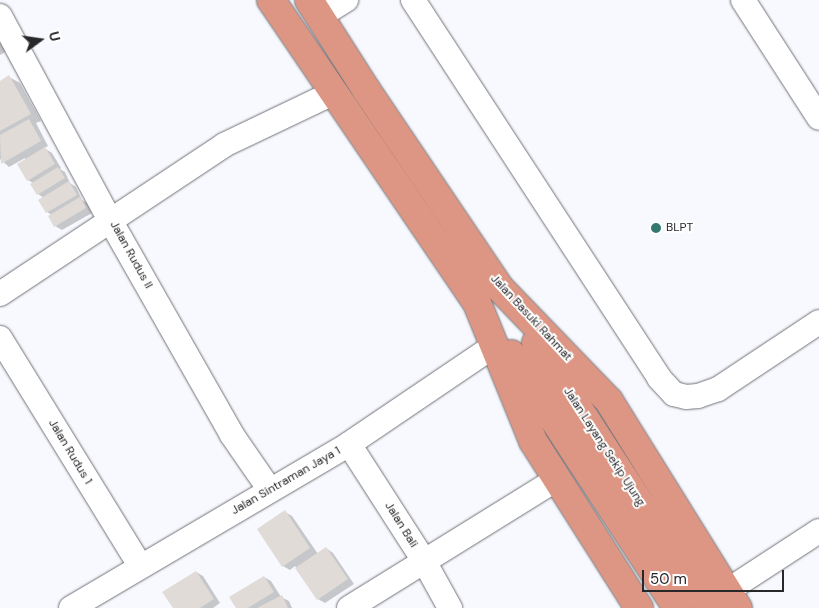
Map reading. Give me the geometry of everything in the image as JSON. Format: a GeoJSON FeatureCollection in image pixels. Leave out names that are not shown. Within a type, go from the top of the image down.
{"type":"FeatureCollection","features":[{"type":"Feature","properties":{"kind":"highway"},"geometry":{"type":"LineString","coordinates":[[271,0],[333,94],[478,302],[677,608]]}},
{"type":"Feature","properties":{"kind":"highway","name":"Jalan Basuki Rahmat"},"geometry":{"type":"LineString","coordinates":[[315,8],[367,91],[499,287],[609,401],[725,602]]}},
{"type":"Feature","properties":{"kind":"highway"},"geometry":{"type":"LineString","coordinates":[[478,302],[533,441],[639,608]]}},
{"type":"Feature","properties":{"kind":"street"},"geometry":{"type":"LineString","coordinates":[[315,8],[346,0]]}},
{"type":"Feature","properties":{"kind":"street"},"geometry":{"type":"LineString","coordinates":[[413,0],[659,378],[674,394],[686,397],[698,396],[718,389],[819,322]]}},
{"type":"Feature","properties":{"kind":"street"},"geometry":{"type":"LineString","coordinates":[[743,0],[819,118]]}},
{"type":"Feature","properties":{"kind":"street","name":"Jalan Rudus II"},"geometry":{"type":"LineString","coordinates":[[0,16],[110,220],[232,435],[270,490]]}},
{"type":"Feature","properties":{"kind":"street"},"geometry":{"type":"LineString","coordinates":[[0,294],[224,145],[333,94]]}},
{"type":"Feature","properties":{"kind":"street","name":"Jalan Rudus 1"},"geometry":{"type":"LineString","coordinates":[[0,338],[140,566]]}},
{"type":"Feature","properties":{"kind":"street","name":"Jalan Sintraman Jaya 1"},"geometry":{"type":"LineString","coordinates":[[71,608],[349,444],[494,345]]}},
{"type":"Feature","properties":{"kind":"street","name":"Jalan Bali"},"geometry":{"type":"LineString","coordinates":[[349,444],[424,561],[450,608]]}},
{"type":"Feature","properties":{"kind":"street"},"geometry":{"type":"LineString","coordinates":[[349,608],[557,479]]}},
{"type":"Feature","properties":{"kind":"street"},"geometry":{"type":"LineString","coordinates":[[725,602],[819,531]]}},
{"type":"Feature","properties":{"kind":"building"},"geometry":{"type":"Polygon","coordinates":[[[9,75],[31,114],[0,131],[0,81],[9,75]]]}},
{"type":"Feature","properties":{"kind":"building"},"geometry":{"type":"Polygon","coordinates":[[[29,119],[41,141],[1,164],[0,135],[29,119]]]}},
{"type":"Feature","properties":{"kind":"building"},"geometry":{"type":"Polygon","coordinates":[[[45,147],[55,164],[27,181],[17,164],[45,147]]]}},
{"type":"Feature","properties":{"kind":"building"},"geometry":{"type":"Polygon","coordinates":[[[58,167],[65,178],[37,195],[30,184],[58,167]]]}},
{"type":"Feature","properties":{"kind":"building"},"geometry":{"type":"Polygon","coordinates":[[[69,181],[77,195],[46,213],[38,200],[69,181]]]}},
{"type":"Feature","properties":{"kind":"building"},"geometry":{"type":"Polygon","coordinates":[[[80,197],[86,208],[54,227],[48,216],[80,197]]]}},
{"type":"Feature","properties":{"kind":"building"},"geometry":{"type":"Polygon","coordinates":[[[285,510],[310,548],[282,567],[257,529],[285,510]]]}},
{"type":"Feature","properties":{"kind":"building"},"geometry":{"type":"Polygon","coordinates":[[[326,547],[348,579],[317,600],[295,568],[326,547]]]}},
{"type":"Feature","properties":{"kind":"building"},"geometry":{"type":"Polygon","coordinates":[[[196,571],[214,599],[200,608],[173,608],[162,592],[196,571]]]}},
{"type":"Feature","properties":{"kind":"building"},"geometry":{"type":"Polygon","coordinates":[[[264,576],[274,592],[248,608],[236,608],[229,597],[264,576]]]}},
{"type":"Feature","properties":{"kind":"building"},"geometry":{"type":"Polygon","coordinates":[[[282,595],[288,608],[257,608],[282,595]]]}},
{"type":"Feature","properties":{"kind":"place","name":"BLPT"},"geometry":{"type":"Point","coordinates":[656,228]}}]}
